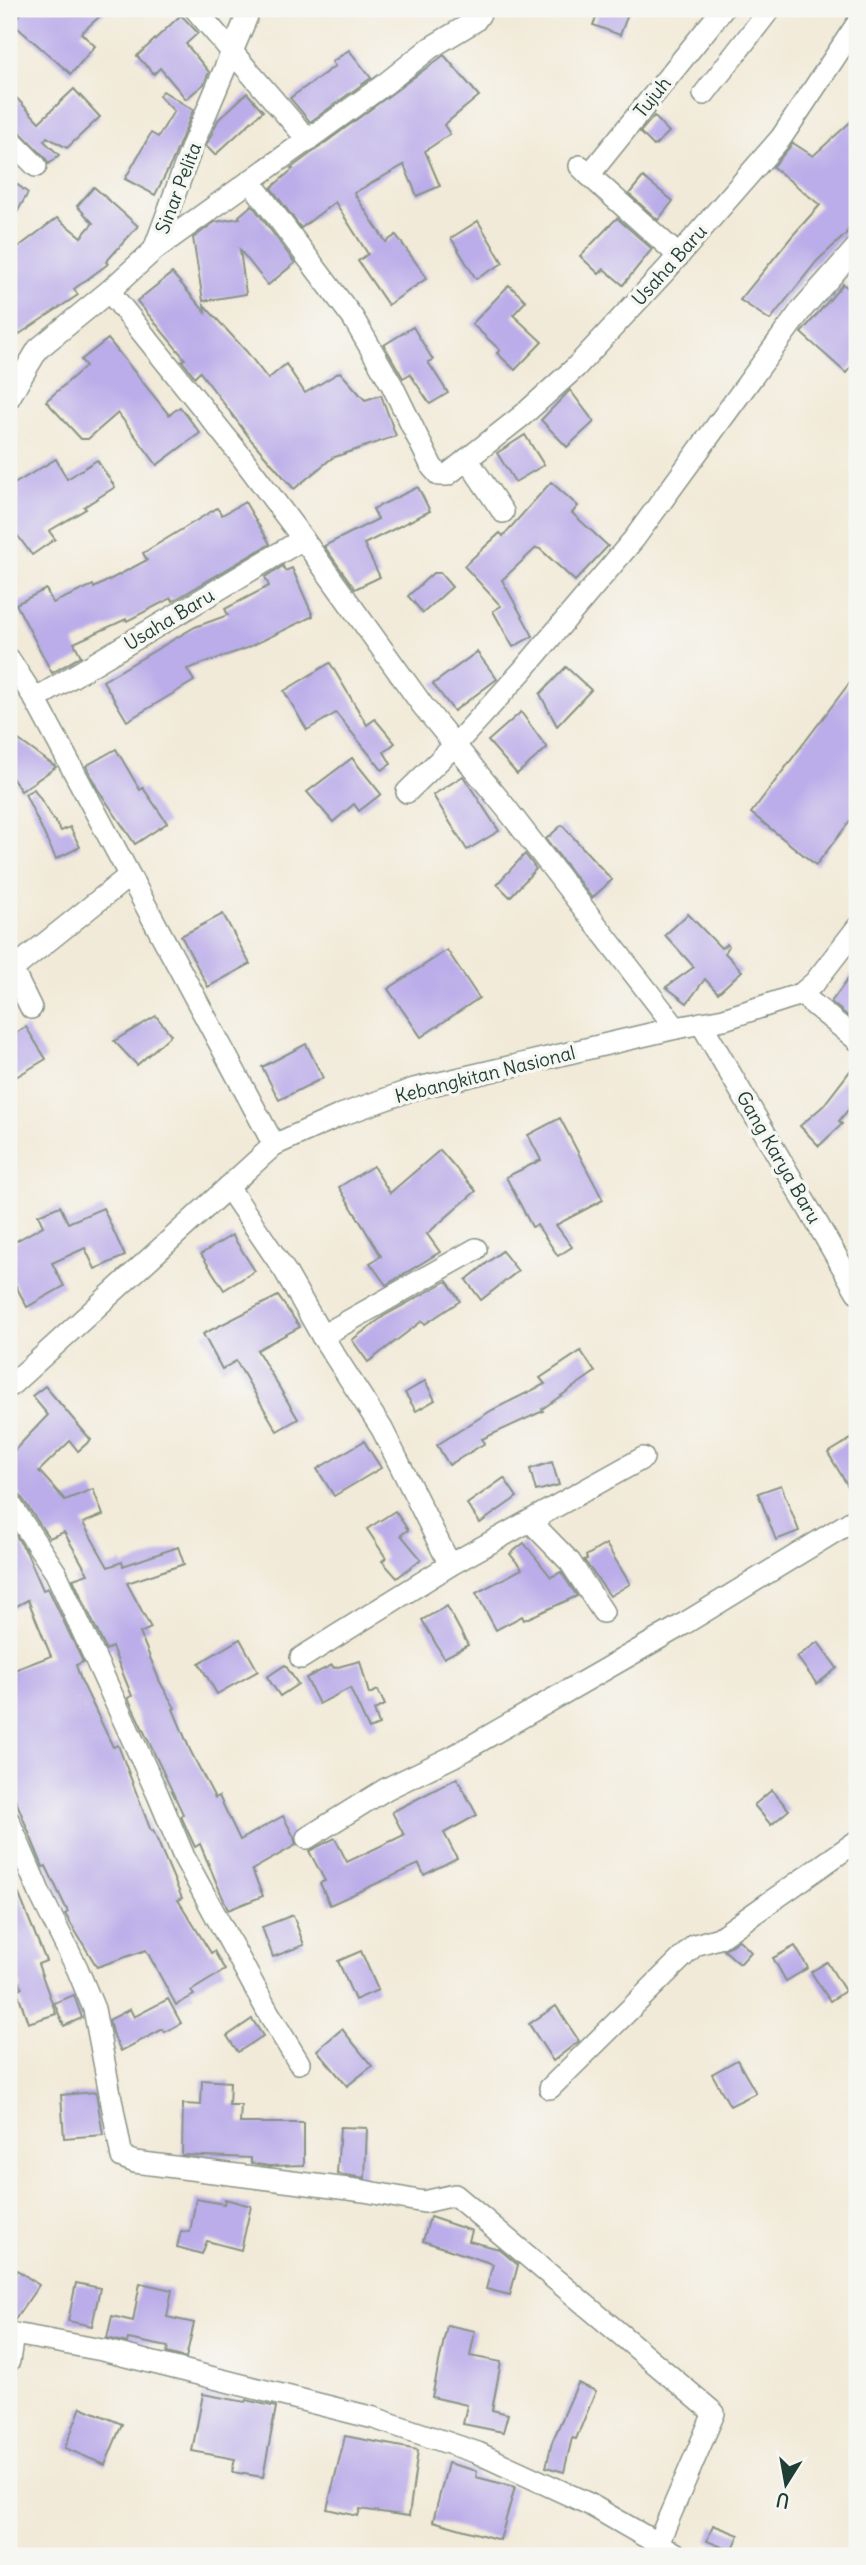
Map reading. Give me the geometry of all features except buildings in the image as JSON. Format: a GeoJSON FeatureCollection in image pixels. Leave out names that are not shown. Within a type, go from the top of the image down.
{"type":"FeatureCollection","features":[{"type":"Feature","properties":{"kind":"street"},"geometry":{"type":"LineString","coordinates":[[195,9],[308,140]]}},
{"type":"Feature","properties":{"kind":"street","name":"Sinar Pelita"},"geometry":{"type":"LineString","coordinates":[[9,398],[38,349],[48,338],[109,292],[154,250],[250,9]]}},
{"type":"Feature","properties":{"kind":"street"},"geometry":{"type":"LineString","coordinates":[[154,250],[308,140],[430,48],[475,22],[480,9]]}},
{"type":"Feature","properties":{"kind":"street","name":"Tujuh"},"geometry":{"type":"LineString","coordinates":[[678,256],[584,170],[723,9]]}},
{"type":"Feature","properties":{"kind":"street"},"geometry":{"type":"LineString","coordinates":[[704,94],[770,9]]}},
{"type":"Feature","properties":{"kind":"street","name":"Usaha Baru"},"geometry":{"type":"LineString","coordinates":[[250,181],[353,318],[392,385],[432,467],[439,475],[447,475],[523,415],[575,368],[678,256],[781,138],[857,24]]}},
{"type":"Feature","properties":{"kind":"street"},"geometry":{"type":"LineString","coordinates":[[9,139],[36,166]]}},
{"type":"Feature","properties":{"kind":"street"},"geometry":{"type":"LineString","coordinates":[[407,792],[455,745],[523,670],[634,539],[802,309],[857,247]]}},
{"type":"Feature","properties":{"kind":"street"},"geometry":{"type":"LineString","coordinates":[[109,292],[241,456],[423,706],[676,1028]]}},
{"type":"Feature","properties":{"kind":"street"},"geometry":{"type":"LineString","coordinates":[[467,459],[503,512]]}},
{"type":"Feature","properties":{"kind":"street","name":"Usaha Baru"},"geometry":{"type":"LineString","coordinates":[[35,699],[303,539]]}},
{"type":"Feature","properties":{"kind":"street"},"geometry":{"type":"LineString","coordinates":[[9,659],[35,699],[274,1145]]}},
{"type":"Feature","properties":{"kind":"street"},"geometry":{"type":"LineString","coordinates":[[31,1008],[11,966],[129,876]]}},
{"type":"Feature","properties":{"kind":"street","name":"Kebangkitan Nasional"},"geometry":{"type":"LineString","coordinates":[[9,1387],[274,1145],[341,1115],[414,1089],[701,1023],[766,1007],[801,994],[815,982],[857,928]]}},
{"type":"Feature","properties":{"kind":"street"},"geometry":{"type":"LineString","coordinates":[[801,994],[857,1040]]}},
{"type":"Feature","properties":{"kind":"street","name":"Gang Karya Baru"},"geometry":{"type":"LineString","coordinates":[[701,1023],[848,1256],[857,1292]]}},
{"type":"Feature","properties":{"kind":"street"},"geometry":{"type":"LineString","coordinates":[[228,1187],[285,1271],[322,1336],[382,1429],[450,1565]]}},
{"type":"Feature","properties":{"kind":"street"},"geometry":{"type":"LineString","coordinates":[[322,1336],[475,1249]]}},
{"type":"Feature","properties":{"kind":"street"},"geometry":{"type":"LineString","coordinates":[[301,1658],[450,1565],[643,1458]]}},
{"type":"Feature","properties":{"kind":"street"},"geometry":{"type":"LineString","coordinates":[[9,1502],[56,1573],[184,1857],[268,2012],[299,2063]]}},
{"type":"Feature","properties":{"kind":"street"},"geometry":{"type":"LineString","coordinates":[[307,1838],[386,1789],[454,1756],[682,1625],[857,1518]]}},
{"type":"Feature","properties":{"kind":"street"},"geometry":{"type":"LineString","coordinates":[[530,1521],[569,1562],[603,1612]]}},
{"type":"Feature","properties":{"kind":"street"},"geometry":{"type":"LineString","coordinates":[[9,1821],[94,2009],[122,2157],[135,2162],[363,2191],[424,2202],[455,2196],[714,2413],[667,2551],[589,2504],[478,2453],[374,2418],[102,2350],[11,2334],[9,2361]]}},
{"type":"Feature","properties":{"kind":"street"},"geometry":{"type":"LineString","coordinates":[[550,2088],[695,1945],[719,1938],[857,1841]]}}]}
